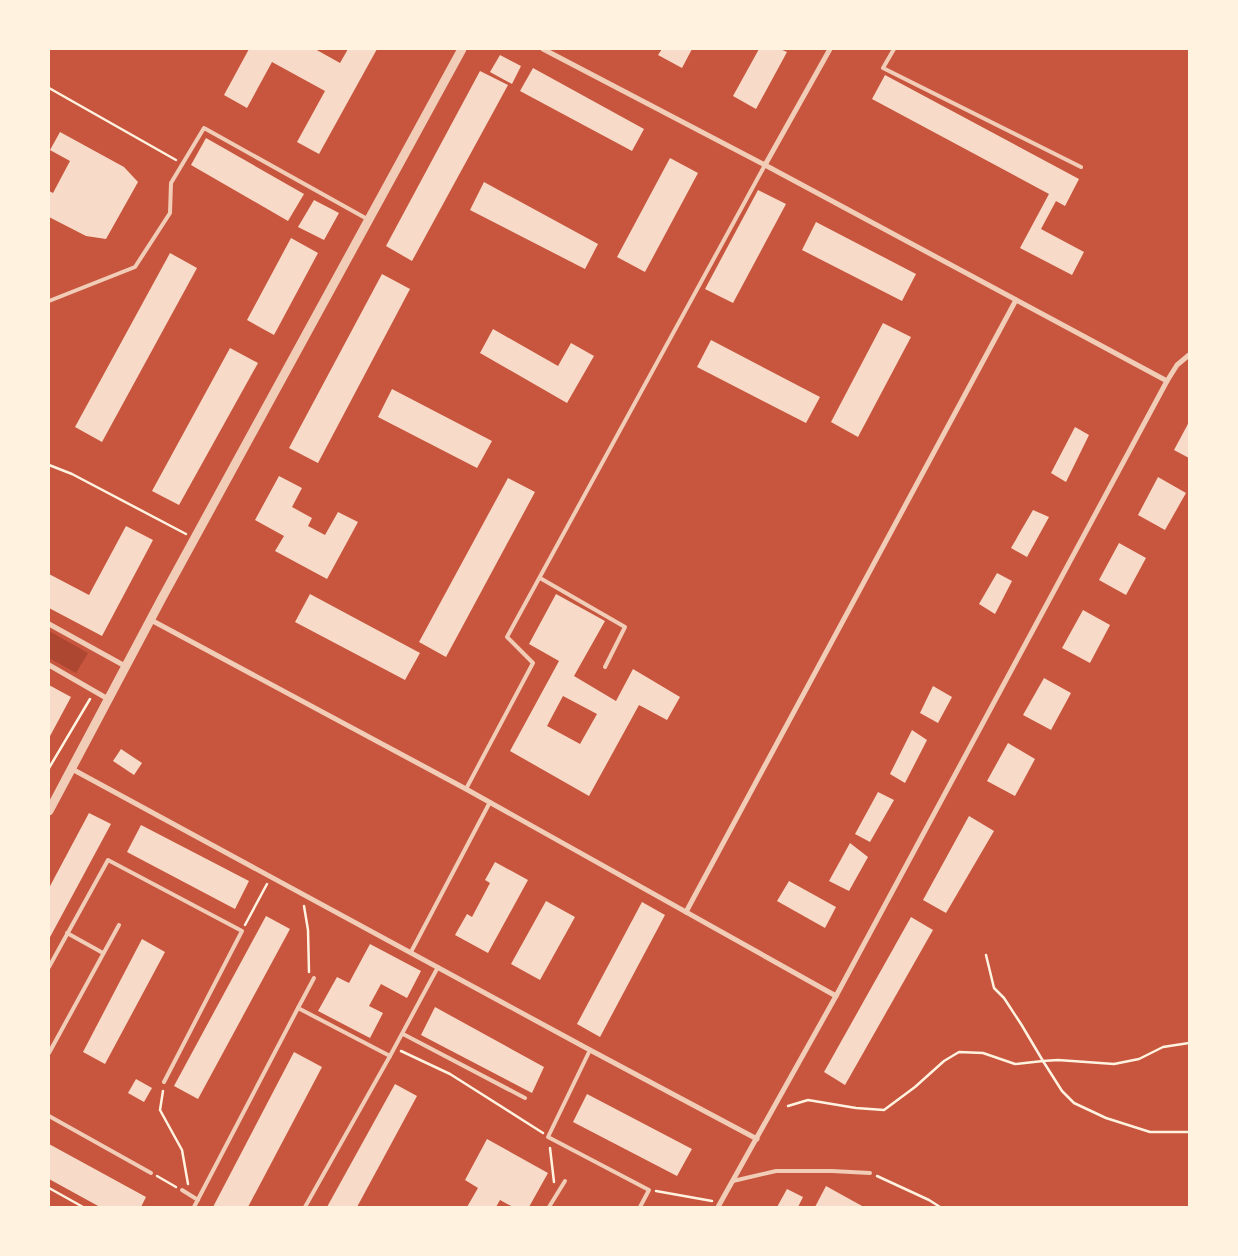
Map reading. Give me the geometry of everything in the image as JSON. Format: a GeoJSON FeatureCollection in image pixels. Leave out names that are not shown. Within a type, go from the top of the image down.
{"type":"FeatureCollection","features":[{"type":"Feature","properties":{"kind":"street"},"geometry":{"type":"LineString","coordinates":[[49,811],[125,666],[462,49]]}},
{"type":"Feature","properties":{"kind":"street"},"geometry":{"type":"LineString","coordinates":[[543,49],[765,165],[1167,381]]}},
{"type":"Feature","properties":{"kind":"street"},"geometry":{"type":"LineString","coordinates":[[765,165],[830,49]]}},
{"type":"Feature","properties":{"kind":"street"},"geometry":{"type":"LineString","coordinates":[[686,912],[1016,300]]}},
{"type":"Feature","properties":{"kind":"street"},"geometry":{"type":"LineString","coordinates":[[719,1205],[836,996],[1167,381],[1177,365],[1189,356]]}},
{"type":"Feature","properties":{"kind":"street"},"geometry":{"type":"LineString","coordinates":[[151,620],[490,802],[836,996]]}},
{"type":"Feature","properties":{"kind":"street"},"geometry":{"type":"LineString","coordinates":[[49,624],[125,666]]}},
{"type":"Feature","properties":{"kind":"street"},"geometry":{"type":"LineString","coordinates":[[49,665],[108,699]]}},
{"type":"Feature","properties":{"kind":"street"},"geometry":{"type":"LineString","coordinates":[[72,769],[757,1139]]}},
{"type":"Feature","properties":{"kind":"lane"},"geometry":{"type":"LineString","coordinates":[[894,49],[883,68],[1080,168]]}},
{"type":"Feature","properties":{"kind":"lane"},"geometry":{"type":"LineString","coordinates":[[49,300],[135,267],[170,213],[171,183],[204,128],[369,220]]}},
{"type":"Feature","properties":{"kind":"lane"},"geometry":{"type":"LineString","coordinates":[[466,789],[533,663],[507,637],[765,165]]}},
{"type":"Feature","properties":{"kind":"lane"},"geometry":{"type":"LineString","coordinates":[[540,578],[625,627],[606,668]]}},
{"type":"Feature","properties":{"kind":"lane"},"geometry":{"type":"LineString","coordinates":[[411,952],[490,802]]}},
{"type":"Feature","properties":{"kind":"lane"},"geometry":{"type":"LineString","coordinates":[[49,967],[108,860],[242,931],[164,1082]]}},
{"type":"Feature","properties":{"kind":"lane"},"geometry":{"type":"LineString","coordinates":[[49,1053],[119,925]]}},
{"type":"Feature","properties":{"kind":"lane"},"geometry":{"type":"LineString","coordinates":[[67,933],[103,953]]}},
{"type":"Feature","properties":{"kind":"lane"},"geometry":{"type":"LineString","coordinates":[[305,1207],[403,1034],[438,967]]}},
{"type":"Feature","properties":{"kind":"lane"},"geometry":{"type":"LineString","coordinates":[[194,1207],[314,978]]}},
{"type":"Feature","properties":{"kind":"lane"},"geometry":{"type":"LineString","coordinates":[[298,1008],[390,1056]]}},
{"type":"Feature","properties":{"kind":"lane"},"geometry":{"type":"LineString","coordinates":[[403,1034],[525,1098]]}},
{"type":"Feature","properties":{"kind":"lane"},"geometry":{"type":"LineString","coordinates":[[590,1050],[548,1137],[649,1190],[640,1207]]}},
{"type":"Feature","properties":{"kind":"lane"},"geometry":{"type":"LineString","coordinates":[[49,1116],[151,1172]]}},
{"type":"Feature","properties":{"kind":"lane"},"geometry":{"type":"LineString","coordinates":[[733,1181],[776,1171],[870,1173]]}},
{"type":"Feature","properties":{"kind":"lane"},"geometry":{"type":"LineString","coordinates":[[549,1207],[565,1181]]}},
{"type":"Feature","properties":{"kind":"lane"},"geometry":{"type":"LineString","coordinates":[[182,1190],[198,1200]]}},
{"type":"Feature","properties":{"kind":"path"},"geometry":{"type":"LineString","coordinates":[[49,88],[182,164]]}},
{"type":"Feature","properties":{"kind":"path"},"geometry":{"type":"LineString","coordinates":[[49,465],[72,474],[194,539]]}},
{"type":"Feature","properties":{"kind":"path"},"geometry":{"type":"LineString","coordinates":[[49,768],[94,691]]}},
{"type":"Feature","properties":{"kind":"path"},"geometry":{"type":"LineString","coordinates":[[242,931],[271,876]]}},
{"type":"Feature","properties":{"kind":"path"},"geometry":{"type":"LineString","coordinates":[[302,894],[308,930],[309,989]]}},
{"type":"Feature","properties":{"kind":"path"},"geometry":{"type":"LineString","coordinates":[[986,955],[994,988],[1004,998],[1062,1091],[1074,1103],[1106,1118],[1150,1132],[1189,1132]]}},
{"type":"Feature","properties":{"kind":"path"},"geometry":{"type":"LineString","coordinates":[[788,1106],[808,1100],[856,1108],[884,1110],[915,1087],[944,1061],[959,1052],[983,1053],[1015,1064],[1058,1060],[1114,1064],[1139,1059],[1163,1047],[1189,1043]]}},
{"type":"Feature","properties":{"kind":"path"},"geometry":{"type":"LineString","coordinates":[[395,1048],[450,1074],[548,1137],[556,1196]]}},
{"type":"Feature","properties":{"kind":"path"},"geometry":{"type":"LineString","coordinates":[[164,1082],[160,1110],[182,1150],[190,1195]]}},
{"type":"Feature","properties":{"kind":"path"},"geometry":{"type":"LineString","coordinates":[[151,1172],[182,1190]]}},
{"type":"Feature","properties":{"kind":"path"},"geometry":{"type":"LineString","coordinates":[[870,1173],[940,1207]]}},
{"type":"Feature","properties":{"kind":"path"},"geometry":{"type":"LineString","coordinates":[[49,1188],[83,1207]]}},
{"type":"Feature","properties":{"kind":"path"},"geometry":{"type":"LineString","coordinates":[[649,1190],[719,1205]]}},
{"type":"Feature","properties":{"kind":"shaded area"},"geometry":{"type":"Polygon","coordinates":[[[49,631],[88,653],[76,673],[49,658],[49,631]]]}},
{"type":"Feature","properties":{"kind":"building"},"geometry":{"type":"Polygon","coordinates":[[[249,49],[315,49],[340,63],[348,49],[377,49],[319,154],[297,142],[325,91],[272,62],[247,108],[224,95],[249,49]]]}},
{"type":"Feature","properties":{"kind":"building"},"geometry":{"type":"Polygon","coordinates":[[[662,49],[692,49],[682,68],[658,55],[662,49]]]}},
{"type":"Feature","properties":{"kind":"building"},"geometry":{"type":"Polygon","coordinates":[[[759,49],[780,49],[787,52],[756,109],[733,96],[759,49]]]}},
{"type":"Feature","properties":{"kind":"building"},"geometry":{"type":"Polygon","coordinates":[[[500,55],[521,66],[512,84],[490,72],[500,55]]]}},
{"type":"Feature","properties":{"kind":"building"},"geometry":{"type":"Polygon","coordinates":[[[533,68],[644,129],[632,151],[520,91],[533,68]]]}},
{"type":"Feature","properties":{"kind":"building"},"geometry":{"type":"Polygon","coordinates":[[[480,71],[508,85],[412,261],[386,246],[480,71]]]}},
{"type":"Feature","properties":{"kind":"building"},"geometry":{"type":"Polygon","coordinates":[[[885,75],[1079,179],[1065,206],[1056,201],[1041,229],[1084,252],[1072,275],[1020,248],[1049,194],[872,99],[885,75]]]}},
{"type":"Feature","properties":{"kind":"building"},"geometry":{"type":"Polygon","coordinates":[[[60,132],[124,167],[138,182],[106,239],[86,236],[49,217],[49,191],[53,193],[70,161],[50,150],[60,132]]]}},
{"type":"Feature","properties":{"kind":"building"},"geometry":{"type":"Polygon","coordinates":[[[206,138],[304,194],[288,221],[191,165],[206,138]]]}},
{"type":"Feature","properties":{"kind":"building"},"geometry":{"type":"Polygon","coordinates":[[[670,158],[698,173],[645,272],[617,257],[670,158]]]}},
{"type":"Feature","properties":{"kind":"building"},"geometry":{"type":"Polygon","coordinates":[[[484,182],[598,244],[585,269],[470,210],[484,182]]]}},
{"type":"Feature","properties":{"kind":"building"},"geometry":{"type":"Polygon","coordinates":[[[758,190],[786,204],[733,303],[705,289],[758,190]]]}},
{"type":"Feature","properties":{"kind":"building"},"geometry":{"type":"Polygon","coordinates":[[[314,200],[339,213],[324,240],[298,227],[314,200]]]}},
{"type":"Feature","properties":{"kind":"building"},"geometry":{"type":"Polygon","coordinates":[[[816,222],[916,274],[902,301],[802,250],[816,222]]]}},
{"type":"Feature","properties":{"kind":"building"},"geometry":{"type":"Polygon","coordinates":[[[291,238],[318,253],[274,335],[247,320],[291,238]]]}},
{"type":"Feature","properties":{"kind":"building"},"geometry":{"type":"Polygon","coordinates":[[[170,253],[197,268],[102,442],[75,427],[170,253]]]}},
{"type":"Feature","properties":{"kind":"building"},"geometry":{"type":"Polygon","coordinates":[[[382,274],[410,289],[318,463],[289,448],[382,274]]]}},
{"type":"Feature","properties":{"kind":"building"},"geometry":{"type":"Polygon","coordinates":[[[883,323],[911,337],[858,437],[831,422],[883,323]]]}},
{"type":"Feature","properties":{"kind":"building"},"geometry":{"type":"Polygon","coordinates":[[[493,329],[558,366],[571,343],[594,356],[567,403],[480,353],[493,329]]]}},
{"type":"Feature","properties":{"kind":"building"},"geometry":{"type":"Polygon","coordinates":[[[711,340],[820,397],[806,423],[697,367],[711,340]]]}},
{"type":"Feature","properties":{"kind":"building"},"geometry":{"type":"Polygon","coordinates":[[[230,348],[258,363],[179,505],[152,491],[230,348]]]}},
{"type":"Feature","properties":{"kind":"building"},"geometry":{"type":"Polygon","coordinates":[[[392,389],[492,441],[477,468],[378,417],[392,389]]]}},
{"type":"Feature","properties":{"kind":"building"},"geometry":{"type":"Polygon","coordinates":[[[1189,422],[1189,458],[1174,450],[1189,422]]]}},
{"type":"Feature","properties":{"kind":"building"},"geometry":{"type":"Polygon","coordinates":[[[1075,427],[1089,435],[1066,482],[1051,473],[1075,427]]]}},
{"type":"Feature","properties":{"kind":"building"},"geometry":{"type":"Polygon","coordinates":[[[279,476],[302,488],[292,507],[312,518],[308,526],[325,535],[338,512],[358,522],[327,579],[275,551],[284,536],[255,520],[279,476]]]}},
{"type":"Feature","properties":{"kind":"building"},"geometry":{"type":"Polygon","coordinates":[[[1158,477],[1186,493],[1165,530],[1138,515],[1158,477]]]}},
{"type":"Feature","properties":{"kind":"building"},"geometry":{"type":"Polygon","coordinates":[[[508,478],[535,492],[446,657],[419,642],[508,478]]]}},
{"type":"Feature","properties":{"kind":"building"},"geometry":{"type":"Polygon","coordinates":[[[1033,510],[1049,517],[1027,557],[1011,548],[1033,510]]]}},
{"type":"Feature","properties":{"kind":"building"},"geometry":{"type":"Polygon","coordinates":[[[126,526],[153,540],[102,636],[49,608],[49,574],[89,595],[126,526]]]}},
{"type":"Feature","properties":{"kind":"building"},"geometry":{"type":"Polygon","coordinates":[[[1119,543],[1146,558],[1126,595],[1099,580],[1119,543]]]}},
{"type":"Feature","properties":{"kind":"building"},"geometry":{"type":"Polygon","coordinates":[[[997,573],[1012,581],[995,614],[979,604],[997,573]]]}},
{"type":"Feature","properties":{"kind":"building"},"geometry":{"type":"Polygon","coordinates":[[[310,594],[420,653],[405,680],[295,622],[310,594]]]}},
{"type":"Feature","properties":{"kind":"building"},"geometry":{"type":"Polygon","coordinates":[[[556,594],[605,621],[574,676],[616,701],[633,669],[680,697],[667,720],[639,705],[589,796],[510,751],[559,661],[529,644],[556,594]],[[563,696],[547,726],[580,744],[597,714],[563,696]]]}},
{"type":"Feature","properties":{"kind":"building"},"geometry":{"type":"Polygon","coordinates":[[[1083,610],[1110,625],[1090,663],[1062,648],[1083,610]]]}},
{"type":"Feature","properties":{"kind":"building"},"geometry":{"type":"Polygon","coordinates":[[[1044,678],[1071,693],[1051,730],[1023,715],[1044,678]]]}},
{"type":"Feature","properties":{"kind":"building"},"geometry":{"type":"Polygon","coordinates":[[[49,685],[71,697],[49,738],[49,685]]]}},
{"type":"Feature","properties":{"kind":"building"},"geometry":{"type":"Polygon","coordinates":[[[933,686],[952,697],[938,723],[920,713],[933,686]]]}},
{"type":"Feature","properties":{"kind":"building"},"geometry":{"type":"Polygon","coordinates":[[[912,730],[927,740],[905,783],[890,774],[912,730]]]}},
{"type":"Feature","properties":{"kind":"building"},"geometry":{"type":"Polygon","coordinates":[[[1008,743],[1035,759],[1015,796],[987,781],[1008,743]]]}},
{"type":"Feature","properties":{"kind":"building"},"geometry":{"type":"Polygon","coordinates":[[[121,749],[142,763],[134,775],[113,761],[121,749]]]}},
{"type":"Feature","properties":{"kind":"building"},"geometry":{"type":"Polygon","coordinates":[[[878,792],[894,800],[870,842],[855,834],[878,792]]]}},
{"type":"Feature","properties":{"kind":"building"},"geometry":{"type":"Polygon","coordinates":[[[89,813],[111,824],[49,939],[49,888],[89,813]]]}},
{"type":"Feature","properties":{"kind":"building"},"geometry":{"type":"Polygon","coordinates":[[[969,816],[994,831],[946,913],[923,900],[969,816]]]}},
{"type":"Feature","properties":{"kind":"building"},"geometry":{"type":"Polygon","coordinates":[[[141,825],[249,881],[235,909],[127,852],[141,825]]]}},
{"type":"Feature","properties":{"kind":"building"},"geometry":{"type":"Polygon","coordinates":[[[850,843],[868,857],[849,891],[829,881],[850,843]]]}},
{"type":"Feature","properties":{"kind":"building"},"geometry":{"type":"Polygon","coordinates":[[[495,862],[528,880],[488,953],[455,935],[467,914],[472,917],[490,883],[485,880],[495,862]]]}},
{"type":"Feature","properties":{"kind":"building"},"geometry":{"type":"Polygon","coordinates":[[[789,881],[836,907],[825,928],[777,901],[789,881]]]}},
{"type":"Feature","properties":{"kind":"building"},"geometry":{"type":"Polygon","coordinates":[[[546,901],[575,917],[540,980],[511,964],[546,901]]]}},
{"type":"Feature","properties":{"kind":"building"},"geometry":{"type":"Polygon","coordinates":[[[642,902],[665,915],[600,1037],[577,1024],[642,902]]]}},
{"type":"Feature","properties":{"kind":"building"},"geometry":{"type":"Polygon","coordinates":[[[266,916],[290,929],[198,1099],[174,1086],[266,916]]]}},
{"type":"Feature","properties":{"kind":"building"},"geometry":{"type":"Polygon","coordinates":[[[911,917],[933,930],[845,1085],[824,1072],[911,917]]]}},
{"type":"Feature","properties":{"kind":"building"},"geometry":{"type":"Polygon","coordinates":[[[142,939],[165,952],[105,1064],[83,1052],[142,939]]]}},
{"type":"Feature","properties":{"kind":"building"},"geometry":{"type":"Polygon","coordinates":[[[370,944],[421,971],[407,998],[381,984],[369,1006],[383,1013],[370,1038],[318,1011],[337,977],[349,983],[370,944]]]}},
{"type":"Feature","properties":{"kind":"building"},"geometry":{"type":"Polygon","coordinates":[[[435,1007],[544,1067],[532,1093],[421,1035],[435,1007]]]}},
{"type":"Feature","properties":{"kind":"building"},"geometry":{"type":"Polygon","coordinates":[[[294,1052],[322,1067],[248,1207],[213,1207],[294,1052]]]}},
{"type":"Feature","properties":{"kind":"building"},"geometry":{"type":"Polygon","coordinates":[[[136,1079],[152,1088],[144,1102],[128,1093],[136,1079]]]}},
{"type":"Feature","properties":{"kind":"building"},"geometry":{"type":"Polygon","coordinates":[[[395,1084],[417,1096],[357,1207],[327,1207],[395,1084]]]}},
{"type":"Feature","properties":{"kind":"building"},"geometry":{"type":"Polygon","coordinates":[[[587,1094],[692,1149],[677,1176],[573,1122],[587,1094]]]}},
{"type":"Feature","properties":{"kind":"building"},"geometry":{"type":"Polygon","coordinates":[[[487,1139],[548,1173],[529,1207],[513,1207],[500,1200],[496,1207],[467,1207],[478,1188],[465,1180],[487,1139]]]}},
{"type":"Feature","properties":{"kind":"building"},"geometry":{"type":"Polygon","coordinates":[[[49,1144],[146,1197],[141,1207],[100,1207],[49,1179],[49,1144]]]}},
{"type":"Feature","properties":{"kind":"building"},"geometry":{"type":"Polygon","coordinates":[[[826,1186],[853,1201],[864,1207],[815,1207],[826,1186]]]}},
{"type":"Feature","properties":{"kind":"building"},"geometry":{"type":"Polygon","coordinates":[[[787,1189],[803,1197],[798,1207],[777,1207],[787,1189]]]}}]}
